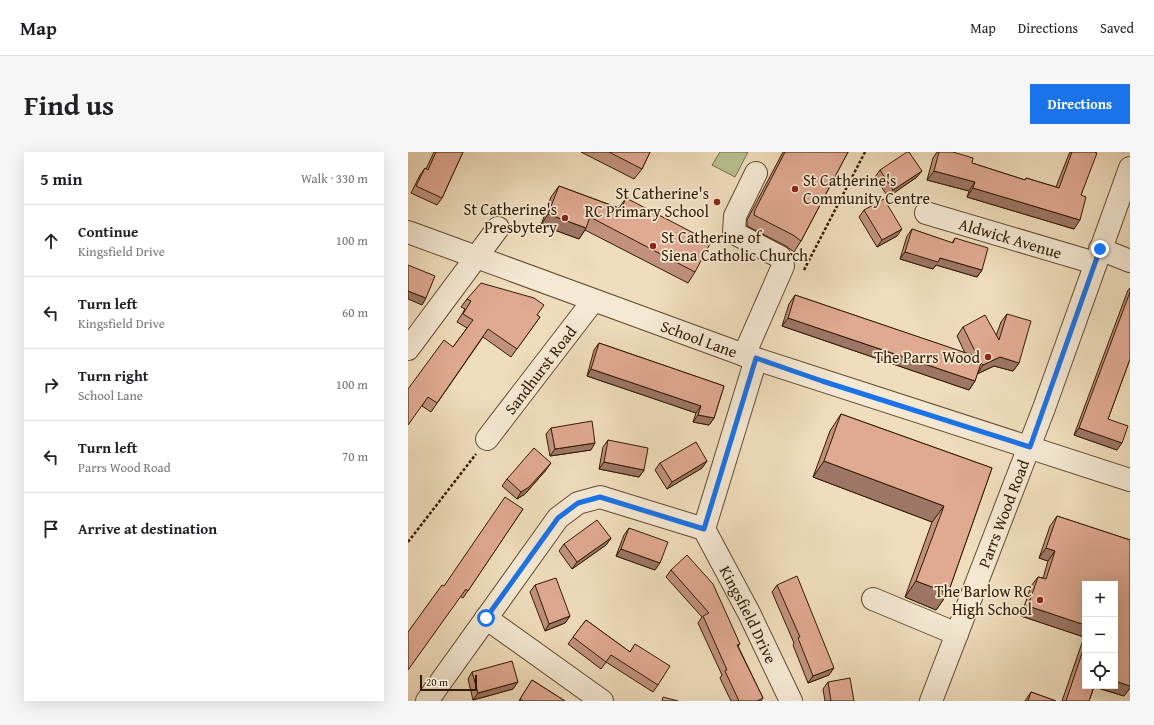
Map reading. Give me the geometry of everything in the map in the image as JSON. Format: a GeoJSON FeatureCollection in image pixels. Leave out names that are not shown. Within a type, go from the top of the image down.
{"type":"FeatureCollection","features":[{"type":"Feature","properties":{"kind":"street","name":"Parrs Wood Road"},"geometry":{"type":"LineString","coordinates":[[931,701],[1030,447],[1098,256],[1119,204],[1130,168]]}},
{"type":"Feature","properties":{"kind":"street"},"geometry":{"type":"LineString","coordinates":[[427,701],[558,518],[578,503],[600,497],[704,529],[750,357],[783,266],[780,257],[734,233],[735,216],[756,174]]}},
{"type":"Feature","properties":{"kind":"street","name":"Aldwick Avenue"},"geometry":{"type":"LineString","coordinates":[[926,212],[1098,256],[1130,261]]}},
{"type":"Feature","properties":{"kind":"street"},"geometry":{"type":"LineString","coordinates":[[408,349],[498,228]]}},
{"type":"Feature","properties":{"kind":"street","name":"School Lane"},"geometry":{"type":"LineString","coordinates":[[408,232],[593,301],[750,357],[1130,480]]}},
{"type":"Feature","properties":{"kind":"street","name":"Sandhurst Road"},"geometry":{"type":"LineString","coordinates":[[487,439],[593,301]]}},
{"type":"Feature","properties":{"kind":"street","name":"Kingsfield Drive"},"geometry":{"type":"LineString","coordinates":[[704,529],[749,612],[792,701]]}},
{"type":"Feature","properties":{"kind":"street"},"geometry":{"type":"LineString","coordinates":[[873,599],[957,634]]}},
{"type":"Feature","properties":{"kind":"street"},"geometry":{"type":"LineString","coordinates":[[486,618],[602,701]]}},
{"type":"Feature","properties":{"kind":"path"},"geometry":{"type":"LineString","coordinates":[[801,276],[865,152]]}},
{"type":"Feature","properties":{"kind":"path"},"geometry":{"type":"LineString","coordinates":[[408,542],[487,439]]}},
{"type":"Feature","properties":{"kind":"green space"},"geometry":{"type":"Polygon","coordinates":[[[720,152],[748,152],[735,177],[712,165],[720,152]]]}},
{"type":"Feature","properties":{"kind":"building"},"geometry":{"type":"Polygon","coordinates":[[[436,152],[463,152],[442,198],[416,186],[425,168],[428,170],[436,152]]]}},
{"type":"Feature","properties":{"kind":"building"},"geometry":{"type":"Polygon","coordinates":[[[609,152],[650,152],[642,169],[609,152]]]}},
{"type":"Feature","properties":{"kind":"building","name":"St Catherine's Community Centre"},"geometry":{"type":"Polygon","coordinates":[[[785,152],[848,152],[801,241],[793,235],[754,215],[755,210],[785,152]]]}},
{"type":"Feature","properties":{"kind":"building"},"geometry":{"type":"Polygon","coordinates":[[[909,152],[922,171],[893,190],[880,170],[909,152]]]}},
{"type":"Feature","properties":{"kind":"building"},"geometry":{"type":"Polygon","coordinates":[[[939,152],[953,152],[973,158],[972,163],[1025,180],[1026,178],[1059,188],[1072,152],[1097,153],[1081,195],[1086,197],[1080,220],[973,188],[975,182],[934,171],[939,152]]]}},
{"type":"Feature","properties":{"kind":"building"},"geometry":{"type":"Polygon","coordinates":[[[559,186],[621,209],[626,198],[711,242],[695,272],[590,217],[586,228],[548,214],[559,186]]]}},
{"type":"Feature","properties":{"kind":"building"},"geometry":{"type":"Polygon","coordinates":[[[884,199],[902,229],[882,240],[864,210],[884,199]]]}},
{"type":"Feature","properties":{"kind":"building"},"geometry":{"type":"Polygon","coordinates":[[[912,229],[953,243],[955,238],[988,248],[982,270],[940,258],[938,262],[905,252],[912,229]]]}},
{"type":"Feature","properties":{"kind":"building"},"geometry":{"type":"Polygon","coordinates":[[[408,265],[435,276],[426,298],[408,291],[408,265]]]}},
{"type":"Feature","properties":{"kind":"building"},"geometry":{"type":"Polygon","coordinates":[[[481,283],[534,298],[544,305],[537,315],[540,317],[517,349],[488,329],[437,403],[428,397],[408,425],[408,389],[444,340],[453,347],[473,320],[463,314],[471,301],[467,299],[481,283]]]}},
{"type":"Feature","properties":{"kind":"building"},"geometry":{"type":"Polygon","coordinates":[[[1130,292],[1130,359],[1108,419],[1128,426],[1122,443],[1079,428],[1130,292]]]}},
{"type":"Feature","properties":{"kind":"building"},"geometry":{"type":"Polygon","coordinates":[[[795,295],[978,357],[963,327],[985,315],[999,340],[1007,314],[1031,321],[1019,363],[1000,357],[983,365],[981,363],[975,381],[788,318],[795,295]]]}},
{"type":"Feature","properties":{"kind":"building"},"geometry":{"type":"Polygon","coordinates":[[[599,343],[724,386],[714,418],[698,415],[701,406],[591,369],[599,343]]]}},
{"type":"Feature","properties":{"kind":"building"},"geometry":{"type":"Polygon","coordinates":[[[841,414],[992,468],[948,593],[916,581],[944,506],[824,461],[841,414]]]}},
{"type":"Feature","properties":{"kind":"building"},"geometry":{"type":"Polygon","coordinates":[[[592,421],[595,443],[555,449],[551,428],[592,421]]]}},
{"type":"Feature","properties":{"kind":"building"},"geometry":{"type":"Polygon","coordinates":[[[608,440],[648,448],[644,470],[604,462],[608,440]]]}},
{"type":"Feature","properties":{"kind":"building"},"geometry":{"type":"Polygon","coordinates":[[[696,442],[707,461],[672,482],[660,463],[696,442]]]}},
{"type":"Feature","properties":{"kind":"building"},"geometry":{"type":"Polygon","coordinates":[[[534,448],[551,463],[529,487],[521,492],[507,479],[534,448]]]}},
{"type":"Feature","properties":{"kind":"building"},"geometry":{"type":"Polygon","coordinates":[[[505,497],[523,509],[468,591],[466,589],[408,670],[408,632],[442,585],[444,586],[505,497]]]}},
{"type":"Feature","properties":{"kind":"building"},"geometry":{"type":"Polygon","coordinates":[[[1057,516],[1130,540],[1130,686],[1118,682],[1118,581],[1082,581],[1082,624],[1028,606],[1038,577],[1046,579],[1055,551],[1046,548],[1057,516]]]}},
{"type":"Feature","properties":{"kind":"building"},"geometry":{"type":"Polygon","coordinates":[[[597,520],[611,538],[577,562],[564,544],[597,520]]]}},
{"type":"Feature","properties":{"kind":"building"},"geometry":{"type":"Polygon","coordinates":[[[629,528],[668,542],[660,563],[621,549],[629,528]]]}},
{"type":"Feature","properties":{"kind":"building"},"geometry":{"type":"Polygon","coordinates":[[[687,555],[713,584],[740,644],[737,645],[763,698],[757,701],[739,701],[703,616],[709,613],[671,570],[687,555]]]}},
{"type":"Feature","properties":{"kind":"building"},"geometry":{"type":"Polygon","coordinates":[[[797,576],[834,668],[813,676],[798,638],[800,637],[777,585],[797,576]]]}},
{"type":"Feature","properties":{"kind":"building"},"geometry":{"type":"Polygon","coordinates":[[[556,578],[570,616],[549,624],[535,585],[556,578]]]}},
{"type":"Feature","properties":{"kind":"building"},"geometry":{"type":"Polygon","coordinates":[[[586,620],[630,652],[635,644],[670,666],[658,685],[611,655],[606,662],[573,637],[586,620]]]}},
{"type":"Feature","properties":{"kind":"building"},"geometry":{"type":"Polygon","coordinates":[[[1082,653],[1082,689],[1093,689],[1089,701],[1066,701],[1082,653]]]}},
{"type":"Feature","properties":{"kind":"building"},"geometry":{"type":"Polygon","coordinates":[[[512,661],[518,682],[478,693],[472,672],[512,661]]]}},
{"type":"Feature","properties":{"kind":"building"},"geometry":{"type":"Polygon","coordinates":[[[850,678],[854,701],[831,701],[828,682],[850,678]]]}},
{"type":"Feature","properties":{"kind":"building"},"geometry":{"type":"Polygon","coordinates":[[[532,680],[565,701],[523,701],[520,699],[532,680]]]}},
{"type":"Feature","properties":{"kind":"building"},"geometry":{"type":"Polygon","coordinates":[[[1031,692],[1056,701],[1028,701],[1031,692]]]}},
{"type":"Feature","properties":{"kind":"building"},"geometry":{"type":"Polygon","coordinates":[[[663,697],[678,701],[662,701],[663,697]]]}},
{"type":"Feature","properties":{"kind":"place","name":"St Catherine's Community Centre"},"geometry":{"type":"Point","coordinates":[795,189]}},
{"type":"Feature","properties":{"kind":"place","name":"St Catherine's RC Primary School"},"geometry":{"type":"Point","coordinates":[717,202]}},
{"type":"Feature","properties":{"kind":"place","name":"St Catherine's Presbytery"},"geometry":{"type":"Point","coordinates":[565,218]}},
{"type":"Feature","properties":{"kind":"place","name":"St Catherine of Siena Catholic Church"},"geometry":{"type":"Point","coordinates":[653,246]}},
{"type":"Feature","properties":{"kind":"place","name":"The Parrs Wood"},"geometry":{"type":"Point","coordinates":[988,357]}},
{"type":"Feature","properties":{"kind":"place","name":"The Barlow RC High School"},"geometry":{"type":"Point","coordinates":[1040,600]}},
{"type":"Feature","properties":{"kind":"route"},"geometry":{"type":"LineString","coordinates":[[486,618],[558,518],[578,503],[600,497],[615,500],[704,529],[756,358],[822,381],[1030,447],[1100,249]]}}]}
